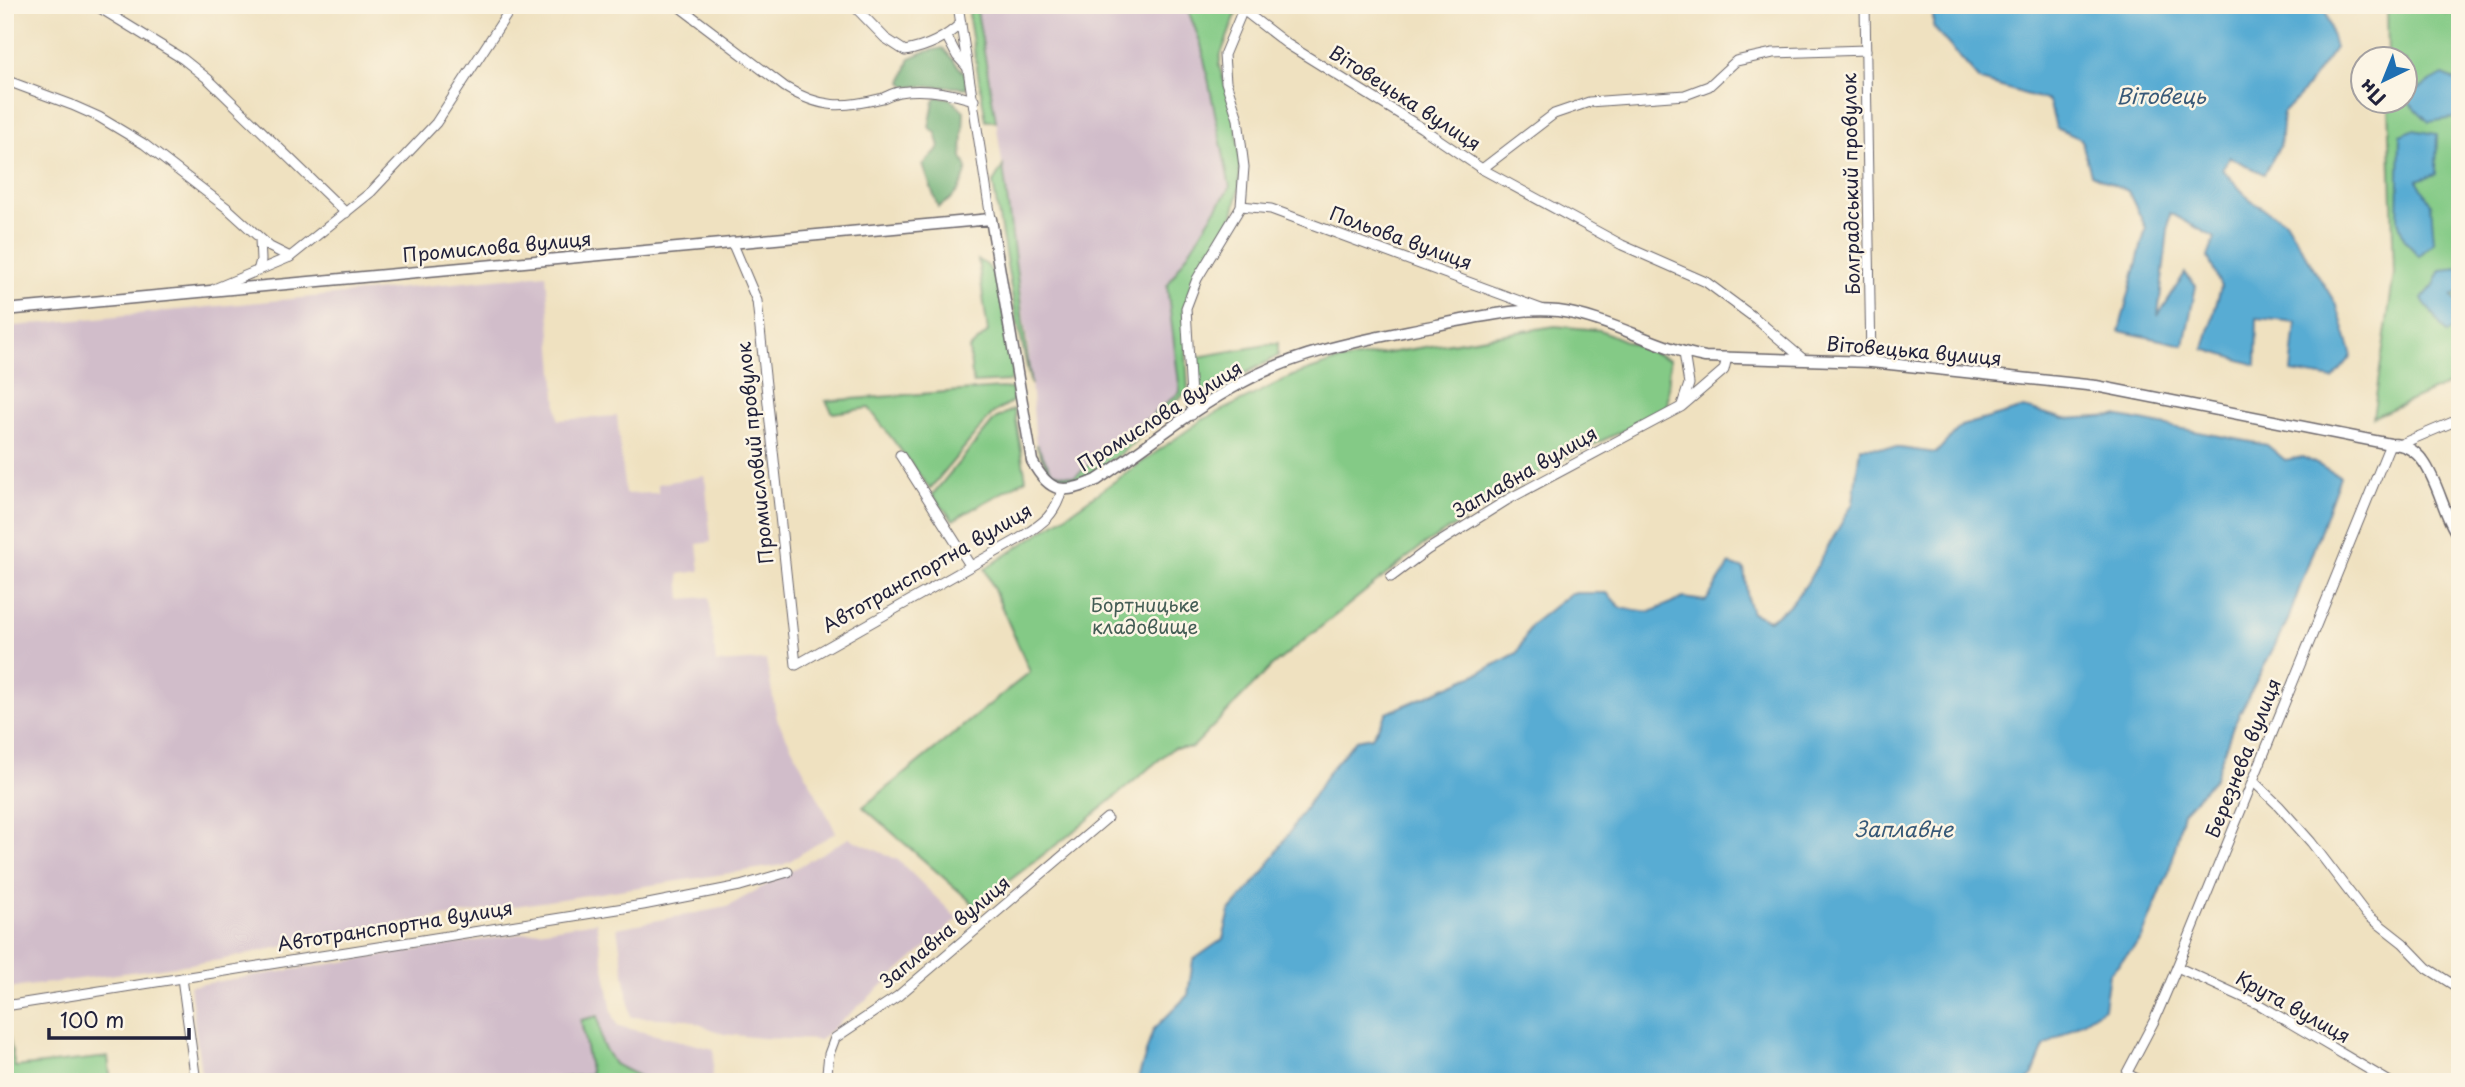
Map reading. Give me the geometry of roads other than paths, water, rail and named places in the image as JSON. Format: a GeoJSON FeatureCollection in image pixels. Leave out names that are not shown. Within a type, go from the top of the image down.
{"type":"FeatureCollection","features":[{"type":"Feature","properties":{"kind":"street"},"geometry":{"type":"LineString","coordinates":[[95,5],[183,59],[208,79],[346,213]]}},
{"type":"Feature","properties":{"kind":"street"},"geometry":{"type":"LineString","coordinates":[[205,292],[290,257],[371,192],[436,123],[513,5]]}},
{"type":"Feature","properties":{"kind":"street"},"geometry":{"type":"LineString","coordinates":[[677,5],[785,87],[802,98],[821,105],[841,105],[898,92],[949,93],[974,100]]}},
{"type":"Feature","properties":{"kind":"street"},"geometry":{"type":"LineString","coordinates":[[853,5],[885,38],[905,51],[947,37],[961,23]]}},
{"type":"Feature","properties":{"kind":"street","name":"Промислова вулиця"},"geometry":{"type":"LineString","coordinates":[[958,5],[1032,461],[1050,485],[1073,491],[1097,480],[1243,382],[1286,363],[1334,346],[1451,322],[1546,311],[1570,314],[1615,326],[1684,353],[1803,359]]}},
{"type":"Feature","properties":{"kind":"street","name":"Болградський провулок"},"geometry":{"type":"LineString","coordinates":[[1866,5],[1871,362]]}},
{"type":"Feature","properties":{"kind":"street"},"geometry":{"type":"LineString","coordinates":[[1192,415],[1186,308],[1197,279],[1241,206],[1244,167],[1238,119],[1226,82],[1224,54],[1242,7]]}},
{"type":"Feature","properties":{"kind":"street","name":"Вітовецька вулиця"},"geometry":{"type":"LineString","coordinates":[[1242,7],[1287,44],[1422,128],[1482,169],[1622,245],[1706,282],[1756,319],[1803,359],[1871,362],[2096,386],[2395,444]]}},
{"type":"Feature","properties":{"kind":"street"},"geometry":{"type":"LineString","coordinates":[[947,37],[957,56],[968,68]]}},
{"type":"Feature","properties":{"kind":"street"},"geometry":{"type":"LineString","coordinates":[[1482,169],[1554,114],[1589,103],[1685,95],[1709,86],[1736,61],[1773,53],[1866,50]]}},
{"type":"Feature","properties":{"kind":"street"},"geometry":{"type":"LineString","coordinates":[[5,80],[99,117],[144,144],[227,208],[260,239],[290,257]]}},
{"type":"Feature","properties":{"kind":"street","name":"Польова вулиця"},"geometry":{"type":"LineString","coordinates":[[1241,206],[1271,209],[1546,311]]}},
{"type":"Feature","properties":{"kind":"street","name":"Промислова вулиця"},"geometry":{"type":"LineString","coordinates":[[5,310],[991,219]]}},
{"type":"Feature","properties":{"kind":"street"},"geometry":{"type":"LineString","coordinates":[[258,271],[261,260],[260,239]]}},
{"type":"Feature","properties":{"kind":"street","name":"Промисловий провулок"},"geometry":{"type":"LineString","coordinates":[[732,243],[757,301],[796,665]]}},
{"type":"Feature","properties":{"kind":"street"},"geometry":{"type":"LineString","coordinates":[[1681,407],[1689,384],[1684,353]]}},
{"type":"Feature","properties":{"kind":"street","name":"Заплавна вулиця"},"geometry":{"type":"LineString","coordinates":[[1391,577],[1427,550],[1507,500],[1681,407],[1724,370],[1727,357]]}},
{"type":"Feature","properties":{"kind":"street"},"geometry":{"type":"LineString","coordinates":[[2395,444],[2460,419]]}},
{"type":"Feature","properties":{"kind":"street"},"geometry":{"type":"LineString","coordinates":[[2395,444],[2423,461],[2458,536],[2460,546]]}},
{"type":"Feature","properties":{"kind":"street","name":"Березнева вулиця"},"geometry":{"type":"LineString","coordinates":[[2124,1078],[2154,1021],[2395,444]]}},
{"type":"Feature","properties":{"kind":"street"},"geometry":{"type":"LineString","coordinates":[[900,455],[971,565]]}},
{"type":"Feature","properties":{"kind":"street","name":"Автотранспортна вулиця"},"geometry":{"type":"LineString","coordinates":[[796,665],[1017,540],[1044,522],[1057,508],[1062,490]]}},
{"type":"Feature","properties":{"kind":"street"},"geometry":{"type":"LineString","coordinates":[[2253,781],[2311,842],[2366,914],[2403,943],[2427,968],[2460,989]]}},
{"type":"Feature","properties":{"kind":"street","name":"Заплавна вулиця"},"geometry":{"type":"LineString","coordinates":[[826,1082],[829,1054],[835,1038],[898,996],[1107,818]]}},
{"type":"Feature","properties":{"kind":"street","name":"Автотранспортна вулиця"},"geometry":{"type":"LineString","coordinates":[[5,1006],[643,905],[740,886],[788,872]]}},
{"type":"Feature","properties":{"kind":"street","name":"Крута вулиця"},"geometry":{"type":"LineString","coordinates":[[2177,967],[2260,1005],[2390,1082]]}},
{"type":"Feature","properties":{"kind":"street"},"geometry":{"type":"LineString","coordinates":[[182,978],[195,1082]]}},
{"type":"Feature","properties":{"kind":"street"},"geometry":{"type":"LineString","coordinates":[[2124,1078],[2144,1082]]}},
{"type":"Feature","properties":{"kind":"water","name":"Вітовець"},"geometry":{"type":"Polygon","coordinates":[[[1933,5],[2324,5],[2335,48],[2300,96],[2283,113],[2280,146],[2264,174],[2230,157],[2222,169],[2251,201],[2285,221],[2337,306],[2352,356],[2333,379],[2291,372],[2296,322],[2257,318],[2256,365],[2204,349],[2221,287],[2208,257],[2215,238],[2170,213],[2158,316],[2185,273],[2196,286],[2184,345],[2119,331],[2146,228],[2128,191],[2091,174],[2081,139],[2056,128],[2049,101],[1981,81],[1933,27],[1933,5]]]}},
{"type":"Feature","properties":{"kind":"water"},"geometry":{"type":"Polygon","coordinates":[[[2443,75],[2460,82],[2460,117],[2429,122],[2420,113],[2420,88],[2443,75]]]}},
{"type":"Feature","properties":{"kind":"water"},"geometry":{"type":"Polygon","coordinates":[[[2413,130],[2437,134],[2436,174],[2417,180],[2431,204],[2434,242],[2419,256],[2405,241],[2398,221],[2400,135],[2413,130]]]}},
{"type":"Feature","properties":{"kind":"water"},"geometry":{"type":"Polygon","coordinates":[[[2460,268],[2460,291],[2452,296],[2460,304],[2460,323],[2447,334],[2422,299],[2434,285],[2441,270],[2460,268]]]}},
{"type":"Feature","properties":{"kind":"water","name":"Заплавне"},"geometry":{"type":"Polygon","coordinates":[[[2024,408],[2065,419],[2115,416],[2267,445],[2285,460],[2303,457],[2340,476],[2288,620],[2233,726],[2215,778],[2183,812],[2171,867],[2141,940],[2109,974],[2104,1008],[2044,1047],[2032,1076],[2026,1082],[1137,1082],[1153,1030],[1188,995],[1193,960],[1223,939],[1230,911],[1263,873],[1330,770],[1356,740],[1372,737],[1387,713],[1481,672],[1517,653],[1531,625],[1571,593],[1607,593],[1621,608],[1650,612],[1683,598],[1706,601],[1730,564],[1744,569],[1752,613],[1769,620],[1788,607],[1806,585],[1853,503],[1860,447],[1900,448],[1936,453],[1961,426],[2024,408]]]}},
{"type":"Feature","properties":{"kind":"park label","name":"Бортницьке кладовище"},"geometry":{"type":"Point","coordinates":[1145,616]}}]}
